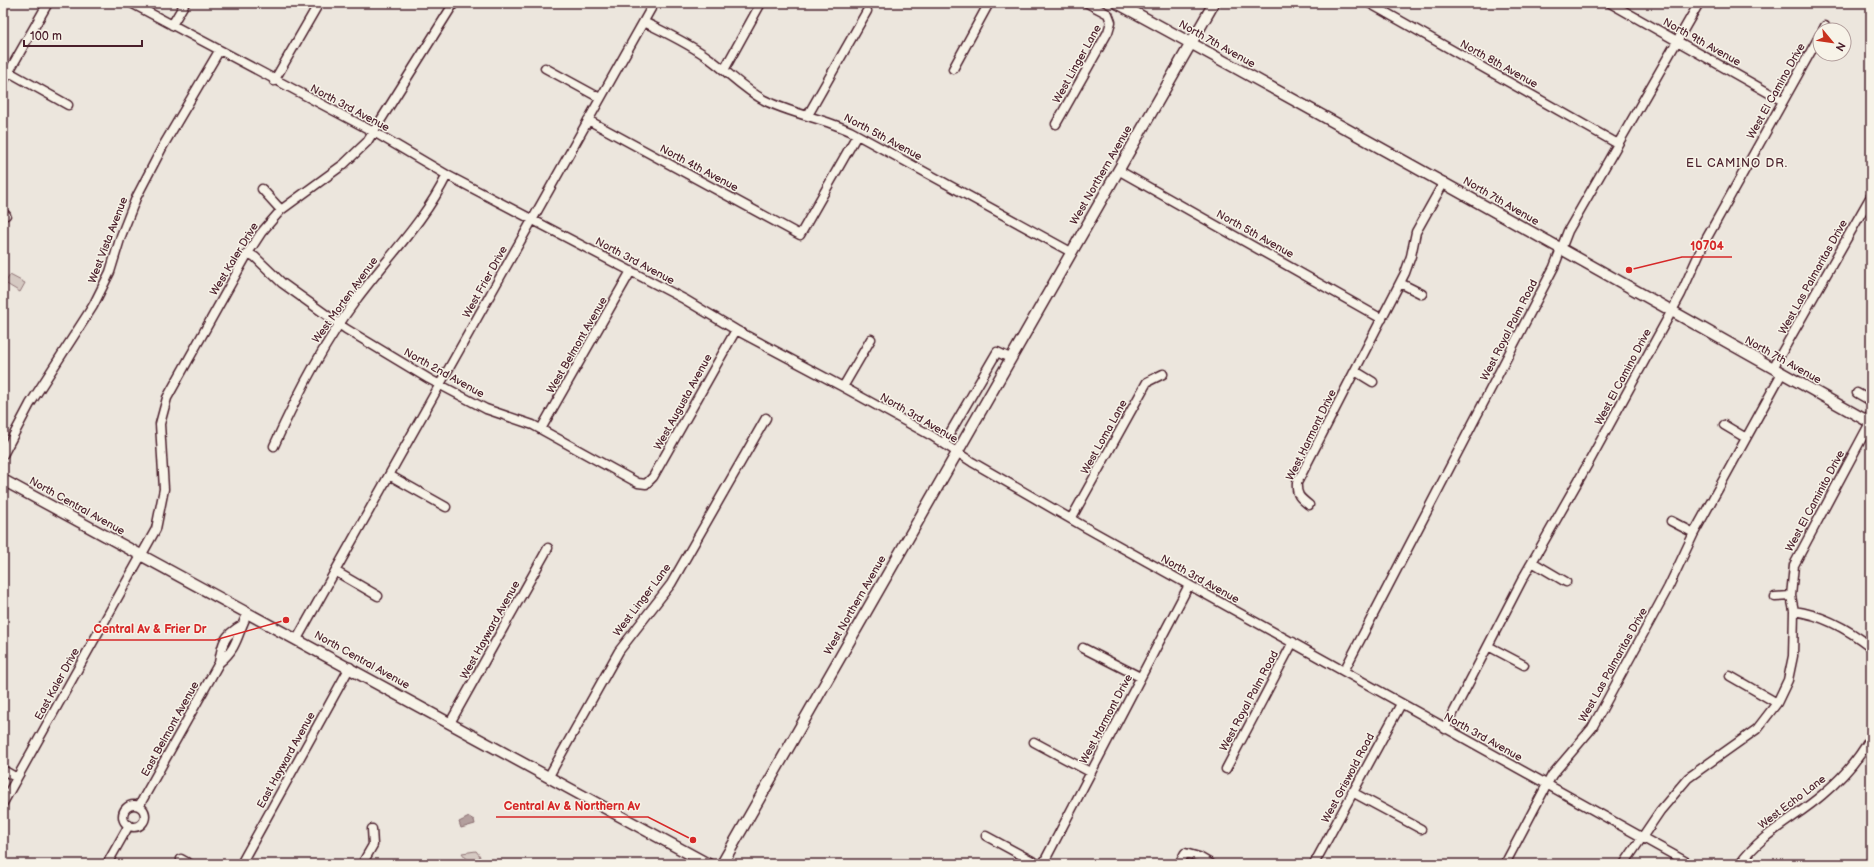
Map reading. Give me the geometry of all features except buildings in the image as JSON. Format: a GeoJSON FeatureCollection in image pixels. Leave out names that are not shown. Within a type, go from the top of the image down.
{"type":"FeatureCollection","features":[{"type":"Feature","properties":{"kind":"main road","name":"North 7th Avenue"},"geometry":{"type":"LineString","coordinates":[[1117,3],[1444,182],[1777,371],[1871,422]]}},
{"type":"Feature","properties":{"kind":"main road","name":"West Northern Avenue"},"geometry":{"type":"LineString","coordinates":[[722,864],[1214,3]]}},
{"type":"Feature","properties":{"kind":"main road","name":"North Central Avenue"},"geometry":{"type":"LineString","coordinates":[[3,480],[549,776],[708,864]]}},
{"type":"Feature","properties":{"kind":"street"},"geometry":{"type":"LineString","coordinates":[[3,82],[48,3]]}},
{"type":"Feature","properties":{"kind":"street","name":"North 3rd Avenue"},"geometry":{"type":"LineString","coordinates":[[131,3],[274,81],[374,132],[447,175],[631,271],[705,311],[736,330],[843,387],[1189,585],[1293,642],[1445,729],[1690,864]]}},
{"type":"Feature","properties":{"kind":"street"},"geometry":{"type":"LineString","coordinates":[[172,25],[185,3]]}},
{"type":"Feature","properties":{"kind":"street"},"geometry":{"type":"LineString","coordinates":[[274,81],[319,3]]}},
{"type":"Feature","properties":{"kind":"street","name":"West Kaler Drive"},"geometry":{"type":"LineString","coordinates":[[142,555],[156,529],[160,516],[164,489],[160,424],[167,398],[248,253],[260,233],[281,210],[344,164],[363,146],[374,132],[454,3]]}},
{"type":"Feature","properties":{"kind":"street","name":"West Frier Drive"},"geometry":{"type":"LineString","coordinates":[[297,639],[654,3]]}},
{"type":"Feature","properties":{"kind":"street"},"geometry":{"type":"LineString","coordinates":[[724,70],[761,3]]}},
{"type":"Feature","properties":{"kind":"street"},"geometry":{"type":"LineString","coordinates":[[953,69],[989,3]]}},
{"type":"Feature","properties":{"kind":"street","name":"West Linger Lane"},"geometry":{"type":"LineString","coordinates":[[1056,124],[1108,32],[1111,22],[1108,14],[1087,3]]}},
{"type":"Feature","properties":{"kind":"street","name":"North 8th Avenue"},"geometry":{"type":"LineString","coordinates":[[1369,3],[1618,144]]}},
{"type":"Feature","properties":{"kind":"street","name":"North 9th Avenue"},"geometry":{"type":"LineString","coordinates":[[1610,3],[1783,101]]}},
{"type":"Feature","properties":{"kind":"street","name":"West Royal Palm Road"},"geometry":{"type":"LineString","coordinates":[[1344,671],[1554,267],[1568,231],[1698,3]]}},
{"type":"Feature","properties":{"kind":"street"},"geometry":{"type":"LineString","coordinates":[[808,115],[867,11]]}},
{"type":"Feature","properties":{"kind":"street","name":"North 5th Avenue"},"geometry":{"type":"LineString","coordinates":[[644,22],[705,55],[724,70],[737,83],[764,100],[779,107],[839,126],[1071,252]]}},
{"type":"Feature","properties":{"kind":"street","name":"West El Camino Drive"},"geometry":{"type":"LineString","coordinates":[[1445,729],[1532,562],[1559,516],[1671,311],[1704,243],[1812,49]]}},
{"type":"Feature","properties":{"kind":"street","name":"West Vista Avenue"},"geometry":{"type":"LineString","coordinates":[[3,455],[30,404],[93,306],[110,272],[121,236],[136,198],[163,146],[219,51]]}},
{"type":"Feature","properties":{"kind":"street"},"geometry":{"type":"LineString","coordinates":[[545,68],[600,98]]}},
{"type":"Feature","properties":{"kind":"street"},"geometry":{"type":"LineString","coordinates":[[9,72],[68,105]]}},
{"type":"Feature","properties":{"kind":"street","name":"North 4th Avenue"},"geometry":{"type":"LineString","coordinates":[[588,120],[800,235],[857,135]]}},
{"type":"Feature","properties":{"kind":"street","name":"North 5th Avenue"},"geometry":{"type":"LineString","coordinates":[[1118,170],[1382,319]]}},
{"type":"Feature","properties":{"kind":"street","name":"West Morten Avenue"},"geometry":{"type":"LineString","coordinates":[[274,446],[302,385],[321,352],[357,299],[424,214],[447,175]]}},
{"type":"Feature","properties":{"kind":"street","name":"West Harmont Drive"},"geometry":{"type":"LineString","coordinates":[[1309,505],[1299,498],[1296,491],[1297,483],[1400,283],[1411,256],[1416,232],[1444,182]]}},
{"type":"Feature","properties":{"kind":"street"},"geometry":{"type":"LineString","coordinates":[[262,189],[281,210]]}},
{"type":"Feature","properties":{"kind":"street","name":"West Las Palmaritas Drive"},"geometry":{"type":"LineString","coordinates":[[1505,864],[1546,784],[1562,762],[1592,728],[1668,588],[1694,533],[1746,438],[1777,371],[1871,196]]}},
{"type":"Feature","properties":{"kind":"street","name":"North 2nd Avenue"},"geometry":{"type":"LineString","coordinates":[[248,253],[255,257],[282,283],[339,325],[440,384],[486,409],[519,419],[541,429],[638,483],[646,484]]}},
{"type":"Feature","properties":{"kind":"street","name":"West Belmont Avenue"},"geometry":{"type":"LineString","coordinates":[[541,429],[631,271]]}},
{"type":"Feature","properties":{"kind":"street"},"geometry":{"type":"LineString","coordinates":[[1400,283],[1422,294]]}},
{"type":"Feature","properties":{"kind":"street","name":"West Augusta Avenue"},"geometry":{"type":"LineString","coordinates":[[646,484],[653,477],[736,330]]}},
{"type":"Feature","properties":{"kind":"street"},"geometry":{"type":"LineString","coordinates":[[843,387],[871,339]]}},
{"type":"Feature","properties":{"kind":"street"},"geometry":{"type":"LineString","coordinates":[[944,444],[997,352],[1010,358]]}},
{"type":"Feature","properties":{"kind":"street"},"geometry":{"type":"LineString","coordinates":[[1355,371],[1373,382]]}},
{"type":"Feature","properties":{"kind":"street","name":"West Loma Lane"},"geometry":{"type":"LineString","coordinates":[[1071,518],[1147,382],[1163,374]]}},
{"type":"Feature","properties":{"kind":"street"},"geometry":{"type":"LineString","coordinates":[[1857,394],[1871,401]]}},
{"type":"Feature","properties":{"kind":"street","name":"West Linger Lane"},"geometry":{"type":"LineString","coordinates":[[549,776],[618,651],[671,584],[766,418]]}},
{"type":"Feature","properties":{"kind":"street","name":"West El Caminito Drive"},"geometry":{"type":"LineString","coordinates":[[1624,864],[1644,838],[1660,811],[1688,778],[1757,729],[1777,703],[1788,680],[1793,656],[1794,611],[1792,596],[1794,565],[1833,489],[1871,422]]}},
{"type":"Feature","properties":{"kind":"street"},"geometry":{"type":"LineString","coordinates":[[1724,425],[1746,438]]}},
{"type":"Feature","properties":{"kind":"street"},"geometry":{"type":"LineString","coordinates":[[389,475],[446,507]]}},
{"type":"Feature","properties":{"kind":"street"},"geometry":{"type":"LineString","coordinates":[[1671,521],[1694,533]]}},
{"type":"Feature","properties":{"kind":"street","name":"West Hayward Avenue"},"geometry":{"type":"LineString","coordinates":[[450,723],[548,548]]}},
{"type":"Feature","properties":{"kind":"street","name":"East Kaler Drive"},"geometry":{"type":"LineString","coordinates":[[3,803],[142,555]]}},
{"type":"Feature","properties":{"kind":"street"},"geometry":{"type":"LineString","coordinates":[[1532,562],[1566,582]]}},
{"type":"Feature","properties":{"kind":"street"},"geometry":{"type":"LineString","coordinates":[[335,571],[378,596]]}},
{"type":"Feature","properties":{"kind":"street","name":"West Harmont Drive"},"geometry":{"type":"LineString","coordinates":[[1043,864],[1189,585]]}},
{"type":"Feature","properties":{"kind":"street"},"geometry":{"type":"LineString","coordinates":[[1775,597],[1792,596]]}},
{"type":"Feature","properties":{"kind":"street"},"geometry":{"type":"LineString","coordinates":[[1794,611],[1810,613],[1824,618],[1860,638],[1871,647]]}},
{"type":"Feature","properties":{"kind":"street","name":"East Belmont Avenue"},"geometry":{"type":"LineString","coordinates":[[139,806],[219,663],[230,654],[239,638],[242,625],[248,613]]}},
{"type":"Feature","properties":{"kind":"street","name":"West Royal Palm Road"},"geometry":{"type":"LineString","coordinates":[[1226,769],[1293,642]]}},
{"type":"Feature","properties":{"kind":"street"},"geometry":{"type":"LineString","coordinates":[[1488,646],[1524,665]]}},
{"type":"Feature","properties":{"kind":"street"},"geometry":{"type":"LineString","coordinates":[[1083,648],[1140,677]]}},
{"type":"Feature","properties":{"kind":"street","name":"East Hayward Avenue"},"geometry":{"type":"LineString","coordinates":[[241,864],[350,668]]}},
{"type":"Feature","properties":{"kind":"street"},"geometry":{"type":"LineString","coordinates":[[1730,676],[1777,703]]}},
{"type":"Feature","properties":{"kind":"street","name":"West Griswold Road"},"geometry":{"type":"LineString","coordinates":[[1314,864],[1401,704]]}},
{"type":"Feature","properties":{"kind":"street","name":"West Echo Lane"},"geometry":{"type":"LineString","coordinates":[[1740,864],[1761,839],[1818,799],[1836,783],[1849,768],[1871,737]]}},
{"type":"Feature","properties":{"kind":"street"},"geometry":{"type":"LineString","coordinates":[[1034,742],[1090,772]]}},
{"type":"Feature","properties":{"kind":"street"},"geometry":{"type":"LineString","coordinates":[[3,770],[17,778]]}},
{"type":"Feature","properties":{"kind":"street"},"geometry":{"type":"LineString","coordinates":[[1352,792],[1421,829]]}},
{"type":"Feature","properties":{"kind":"street"},"geometry":{"type":"LineString","coordinates":[[133,804],[139,806],[144,810],[145,816],[143,822],[138,826],[129,825],[123,818],[124,812],[133,804]]}},
{"type":"Feature","properties":{"kind":"street"},"geometry":{"type":"LineString","coordinates":[[107,864],[129,825]]}},
{"type":"Feature","properties":{"kind":"street"},"geometry":{"type":"LineString","coordinates":[[362,864],[373,845],[372,829]]}},
{"type":"Feature","properties":{"kind":"street"},"geometry":{"type":"LineString","coordinates":[[986,836],[1038,864]]}},
{"type":"Feature","properties":{"kind":"street"},"geometry":{"type":"LineString","coordinates":[[1179,864],[1185,853],[1199,857],[1211,864]]}},
{"type":"Feature","properties":{"kind":"street"},"geometry":{"type":"LineString","coordinates":[[181,859],[190,864]]}},
{"type":"Feature","properties":{"kind":"shaded area"},"geometry":{"type":"Polygon","coordinates":[[[10,275],[25,283],[20,292],[5,283],[10,275]]]}},
{"type":"Feature","properties":{"kind":"shaded area"},"geometry":{"type":"Polygon","coordinates":[[[469,817],[474,820],[475,824],[461,828],[459,822],[469,817]]]}},
{"type":"Feature","properties":{"kind":"shaded area"},"geometry":{"type":"Polygon","coordinates":[[[476,851],[480,856],[478,861],[469,860],[462,853],[476,851]]]}},
{"type":"Feature","properties":{"kind":"place","name":"10704"},"geometry":{"type":"Point","coordinates":[1629,270]}},
{"type":"Feature","properties":{"kind":"place","name":"Central Av & Frier Dr"},"geometry":{"type":"Point","coordinates":[286,620]}},
{"type":"Feature","properties":{"kind":"place","name":"Central Av & Northern Av"},"geometry":{"type":"Point","coordinates":[693,840]}},
{"type":"Feature","properties":{"kind":"district","name":"EL CAMINO DR."},"geometry":{"type":"Point","coordinates":[1737,163]}}]}
